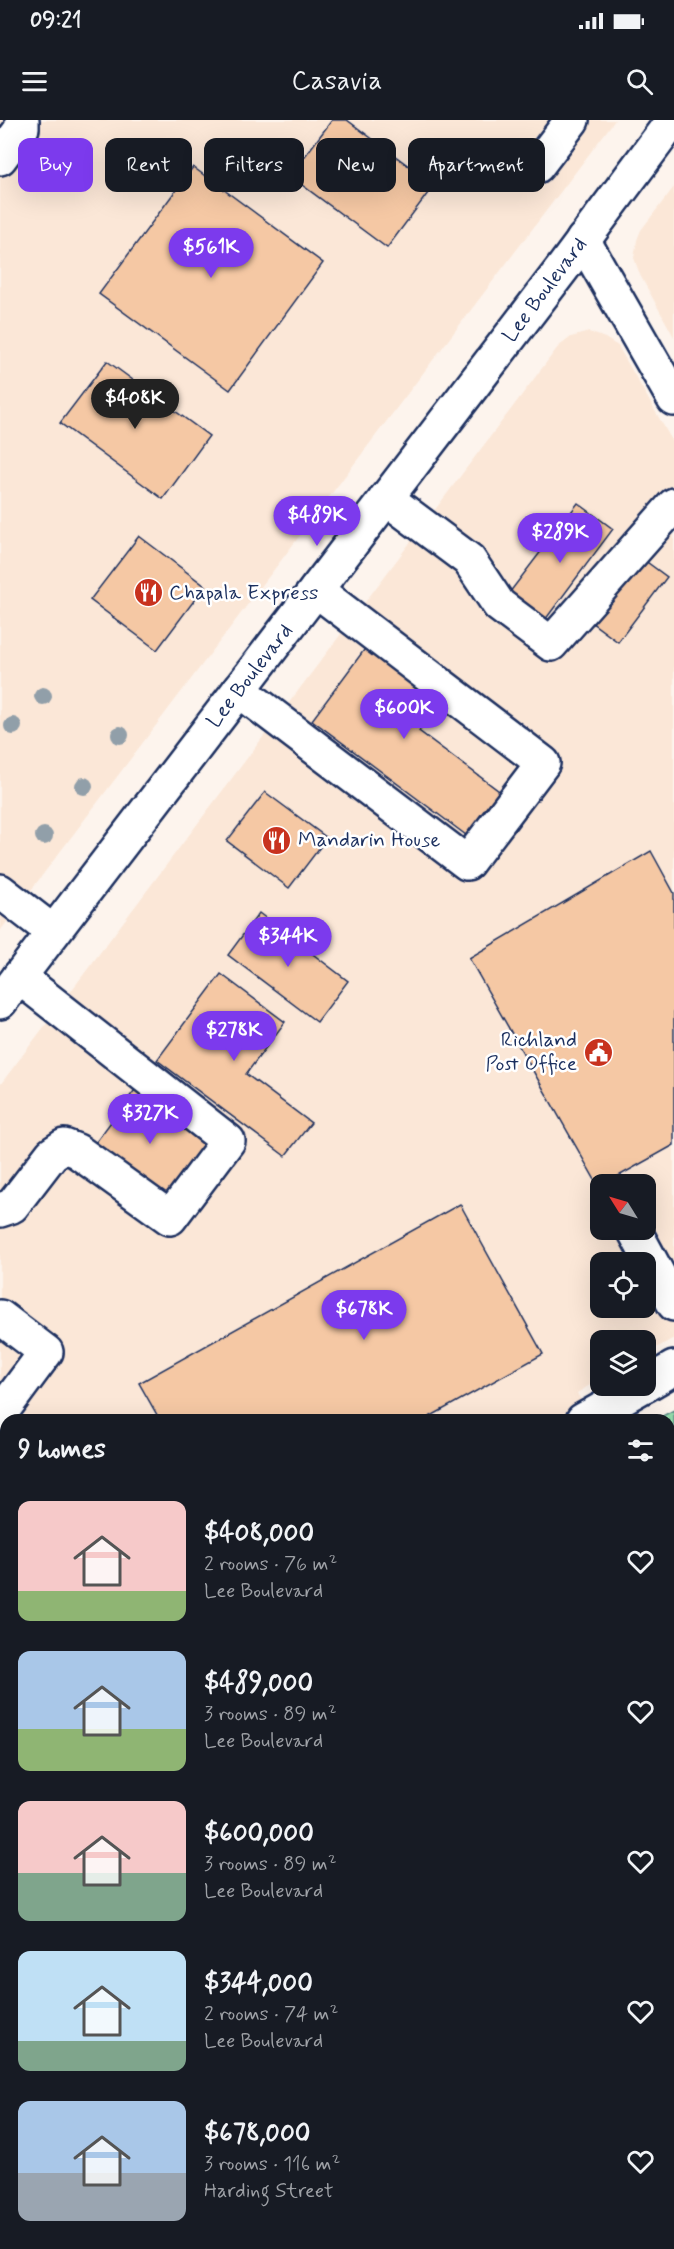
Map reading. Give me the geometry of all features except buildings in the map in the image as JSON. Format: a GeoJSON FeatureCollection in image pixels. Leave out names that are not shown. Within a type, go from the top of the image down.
{"type":"FeatureCollection","features":[{"type":"Feature","properties":{"kind":"street"},"geometry":{"type":"LineString","coordinates":[[0,158],[22,128],[22,120]]}},
{"type":"Feature","properties":{"kind":"street","name":"Lee Boulevard"},"geometry":{"type":"LineString","coordinates":[[10,990],[673,120]]}},
{"type":"Feature","properties":{"kind":"street"},"geometry":{"type":"LineString","coordinates":[[545,153],[562,126]]}},
{"type":"Feature","properties":{"kind":"street"},"geometry":{"type":"LineString","coordinates":[[583,240],[674,399]]}},
{"type":"Feature","properties":{"kind":"street"},"geometry":{"type":"LineString","coordinates":[[386,498],[469,560],[500,605],[551,644],[674,505]]}},
{"type":"Feature","properties":{"kind":"street"},"geometry":{"type":"LineString","coordinates":[[239,690],[466,864],[543,763],[316,590]]}},
{"type":"Feature","properties":{"kind":"street"},"geometry":{"type":"LineString","coordinates":[[0,891],[54,932]]}},
{"type":"Feature","properties":{"kind":"street"},"geometry":{"type":"LineString","coordinates":[[0,1210],[12,1206],[52,1154],[64,1146],[77,1151],[170,1218],[228,1141],[10,990]]}},
{"type":"Feature","properties":{"kind":"street"},"geometry":{"type":"LineString","coordinates":[[639,1240],[674,1304]]}},
{"type":"Feature","properties":{"kind":"street"},"geometry":{"type":"LineString","coordinates":[[0,1317],[46,1352],[0,1414]]}},
{"type":"Feature","properties":{"kind":"street"},"geometry":{"type":"LineString","coordinates":[[656,1379],[674,1368]]}},
{"type":"Feature","properties":{"kind":"street"},"geometry":{"type":"LineString","coordinates":[[596,1414],[627,1396]]}},
{"type":"Feature","properties":{"kind":"shaded area"},"geometry":{"type":"Polygon","coordinates":[[[0,120],[615,120],[0,931],[0,120]]]}},
{"type":"Feature","properties":{"kind":"shaded area"},"geometry":{"type":"Polygon","coordinates":[[[674,187],[674,337],[640,275],[634,258],[641,230],[674,187]]]}},
{"type":"Feature","properties":{"kind":"shaded area"},"geometry":{"type":"Polygon","coordinates":[[[589,332],[618,346],[674,444],[674,1338],[656,1348],[656,1330],[590,1330],[590,1385],[577,1393],[589,1414],[0,1414],[0,1085],[558,347],[571,337],[589,332]]]}},
{"type":"Feature","properties":{"kind":"place","name":"Chapala Express"},"geometry":{"type":"Point","coordinates":[148,593]}},
{"type":"Feature","properties":{"kind":"place","name":"Mandarin House"},"geometry":{"type":"Point","coordinates":[277,840]}},
{"type":"Feature","properties":{"kind":"place","name":"Richland Post Office"},"geometry":{"type":"Point","coordinates":[598,1052]}}]}
